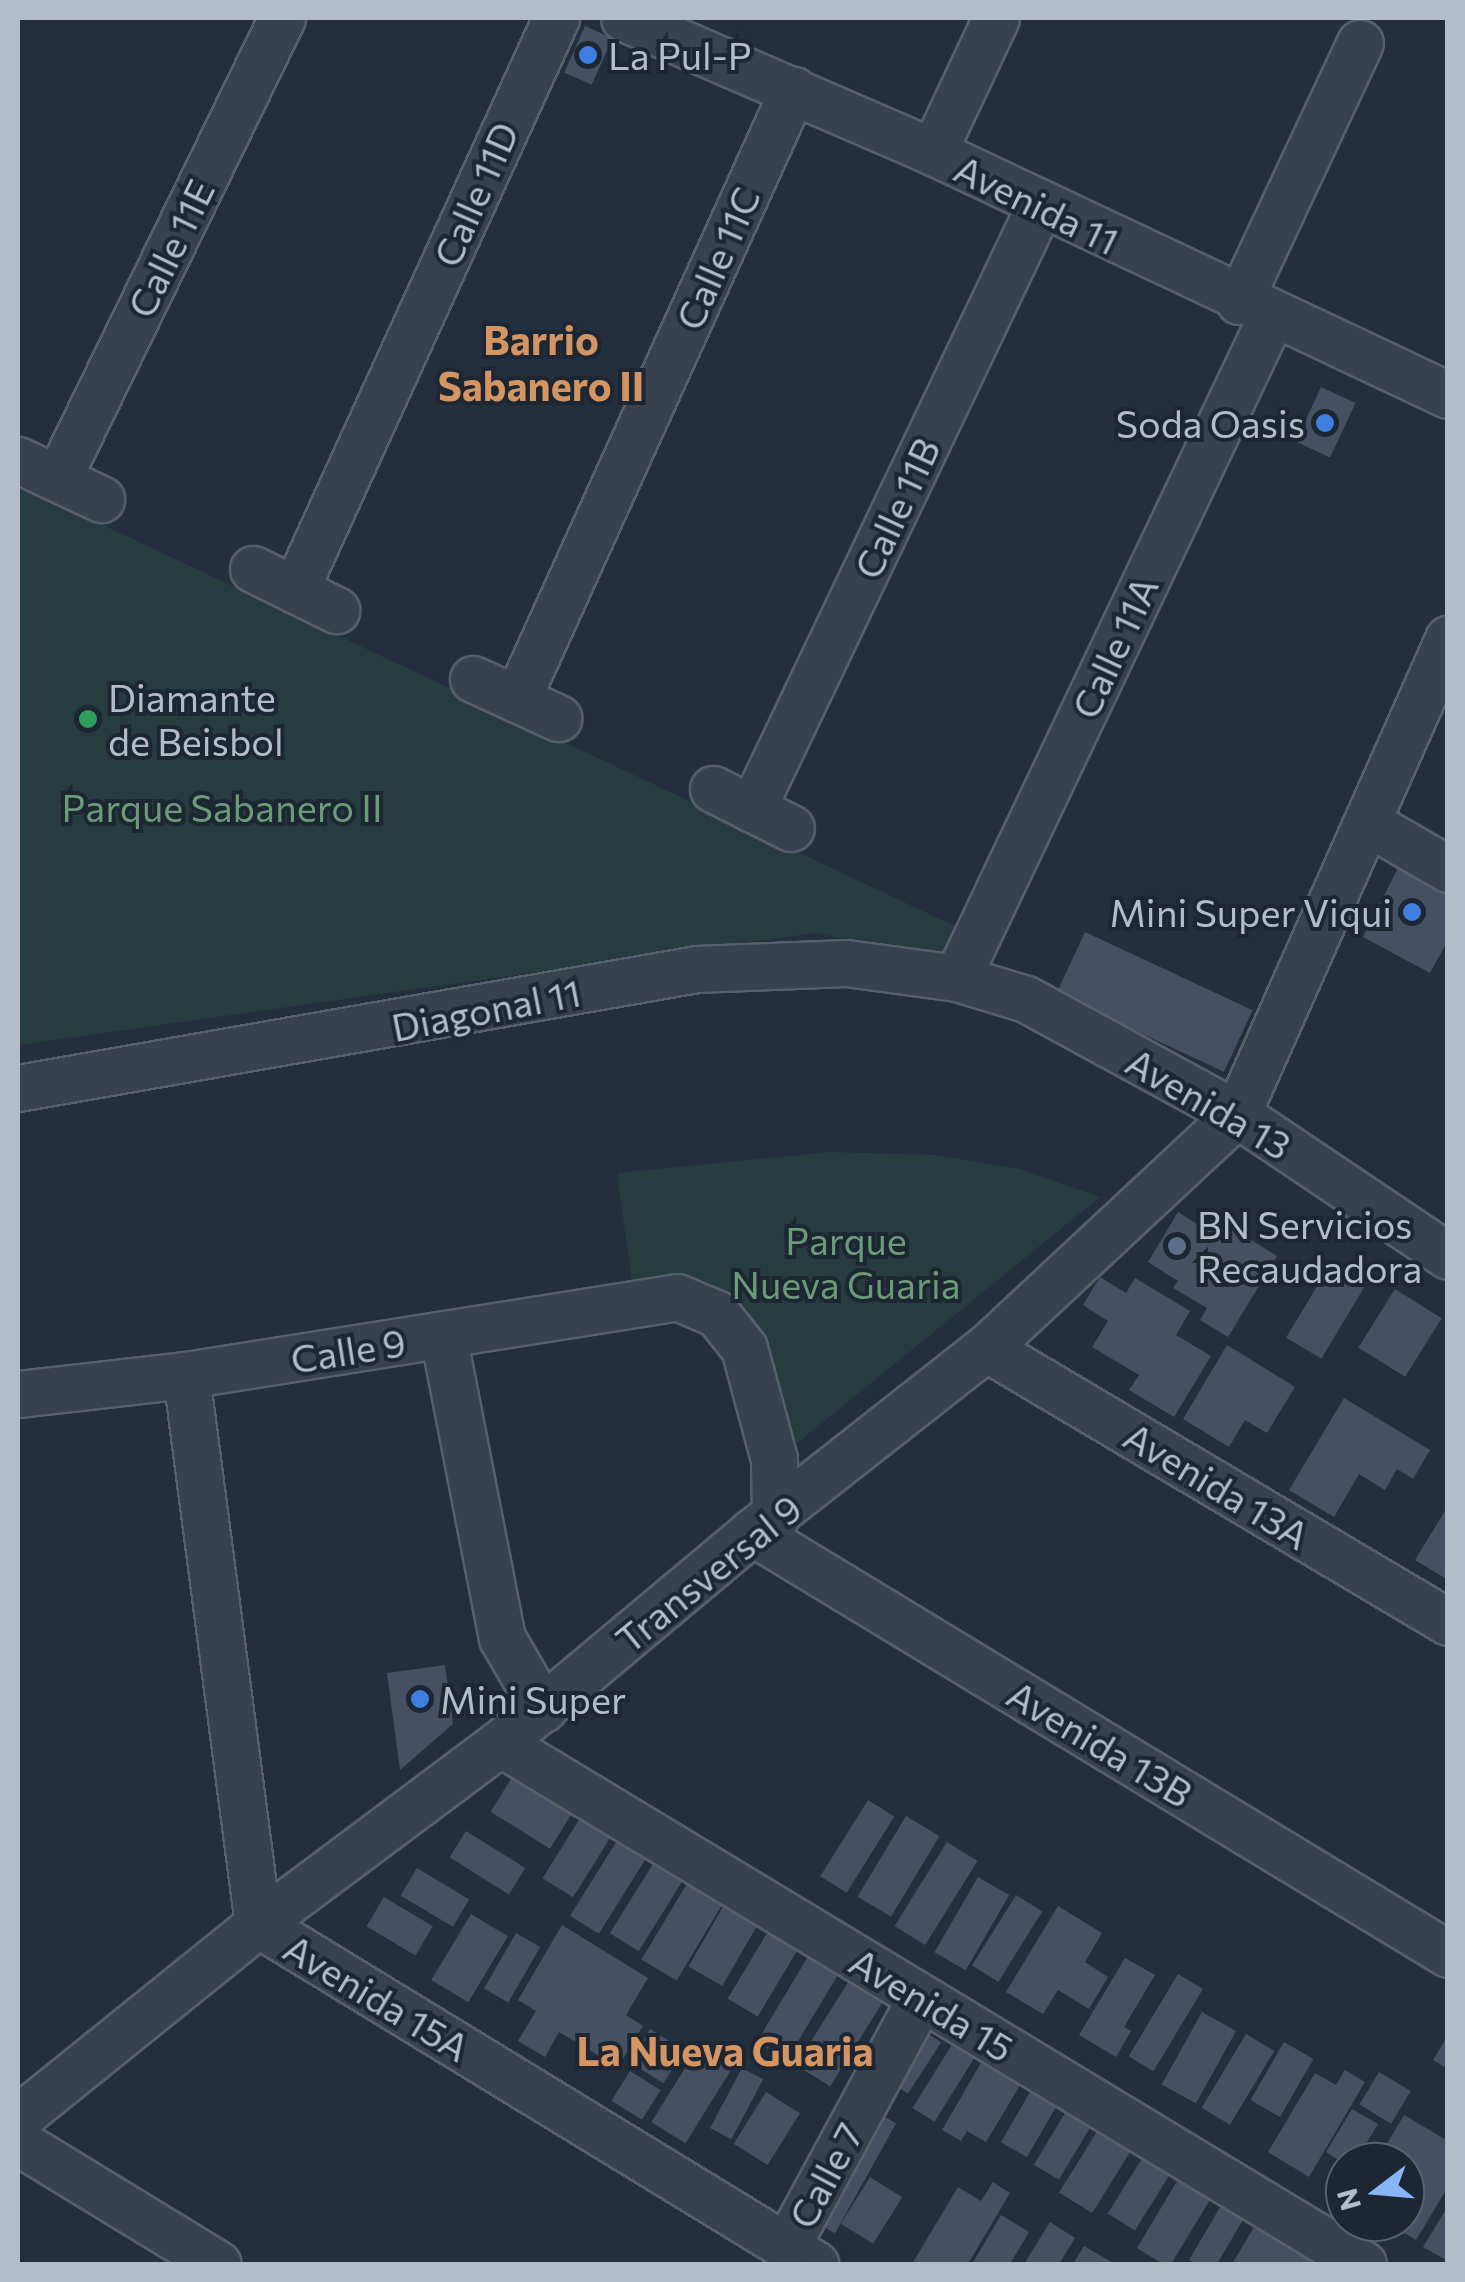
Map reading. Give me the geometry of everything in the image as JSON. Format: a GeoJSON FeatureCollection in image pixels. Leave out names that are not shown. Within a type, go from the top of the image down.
{"type":"FeatureCollection","features":[{"type":"Feature","properties":{"kind":"street","name":"Calle 11E"},"geometry":{"type":"LineString","coordinates":[[38,469],[282,18]]}},
{"type":"Feature","properties":{"kind":"street","name":"Calle 11D"},"geometry":{"type":"LineString","coordinates":[[295,590],[556,18]]}},
{"type":"Feature","properties":{"kind":"street","name":"Avenida 11"},"geometry":{"type":"LineString","coordinates":[[624,18],[686,30],[793,90],[933,152],[1255,309],[1448,395]]}},
{"type":"Feature","properties":{"kind":"street"},"geometry":{"type":"LineString","coordinates":[[933,152],[996,18]]}},
{"type":"Feature","properties":{"kind":"street","name":"Calle 11A"},"geometry":{"type":"LineString","coordinates":[[957,978],[1255,309],[1360,44]]}},
{"type":"Feature","properties":{"kind":"street","name":"Calle 11C"},"geometry":{"type":"LineString","coordinates":[[516,699],[793,90]]}},
{"type":"Feature","properties":{"kind":"street","name":"Calle 11B"},"geometry":{"type":"LineString","coordinates":[[752,809],[1039,207]]}},
{"type":"Feature","properties":{"kind":"street"},"geometry":{"type":"LineString","coordinates":[[38,469],[101,499]]}},
{"type":"Feature","properties":{"kind":"street"},"geometry":{"type":"LineString","coordinates":[[254,570],[336,610]]}},
{"type":"Feature","properties":{"kind":"street"},"geometry":{"type":"LineString","coordinates":[[1238,1114],[1370,824],[1448,639]]}},
{"type":"Feature","properties":{"kind":"street"},"geometry":{"type":"LineString","coordinates":[[472,678],[558,718]]}},
{"type":"Feature","properties":{"kind":"street"},"geometry":{"type":"LineString","coordinates":[[1370,824],[1448,869]]}},
{"type":"Feature","properties":{"kind":"street","name":"Diagonal 11"},"geometry":{"type":"LineString","coordinates":[[18,1088],[697,970],[846,962],[957,978]]}},
{"type":"Feature","properties":{"kind":"street","name":"Avenida 13"},"geometry":{"type":"LineString","coordinates":[[957,978],[1026,999],[1238,1114],[1448,1256]]}},
{"type":"Feature","properties":{"kind":"street","name":"Transversal 9"},"geometry":{"type":"LineString","coordinates":[[18,2118],[258,1924],[500,1744],[986,1348],[1238,1114]]}},
{"type":"Feature","properties":{"kind":"street","name":"Calle 9"},"geometry":{"type":"LineString","coordinates":[[18,1394],[186,1375],[676,1296],[716,1314],[744,1348],[774,1460],[763,1526]]}},
{"type":"Feature","properties":{"kind":"street"},"geometry":{"type":"LineString","coordinates":[[443,1335],[502,1638],[542,1708]]}},
{"type":"Feature","properties":{"kind":"street","name":"Avenida 13A"},"geometry":{"type":"LineString","coordinates":[[986,1348],[1448,1622]]}},
{"type":"Feature","properties":{"kind":"street","name":"Avenida 15A"},"geometry":{"type":"LineString","coordinates":[[186,1375],[258,1924],[800,2256]]}},
{"type":"Feature","properties":{"kind":"street","name":"Avenida 13B"},"geometry":{"type":"LineString","coordinates":[[763,1526],[1448,1954]]}},
{"type":"Feature","properties":{"kind":"street","name":"Avenida 15"},"geometry":{"type":"LineString","coordinates":[[500,1744],[1363,2264]]}},
{"type":"Feature","properties":{"kind":"street","name":"Calle 7"},"geometry":{"type":"LineString","coordinates":[[800,2256],[921,1997]]}},
{"type":"Feature","properties":{"kind":"street"},"geometry":{"type":"LineString","coordinates":[[18,2142],[218,2264]]}},
{"type":"Feature","properties":{"kind":"green space","name":"Parque Sabanero II"},"geometry":{"type":"Polygon","coordinates":[[[18,485],[959,928],[944,958],[815,933],[18,1045],[18,485]]]}},
{"type":"Feature","properties":{"kind":"green space","name":"Parque Nueva Guaria"},"geometry":{"type":"Polygon","coordinates":[[[831,1152],[936,1155],[1020,1169],[1100,1197],[780,1457],[786,1407],[761,1330],[735,1303],[632,1282],[617,1173],[831,1152]]]}},
{"type":"Feature","properties":{"kind":"building","name":"La Pul-P"},"geometry":{"type":"Polygon","coordinates":[[[585,26],[612,38],[592,85],[564,73],[585,26]]]}},
{"type":"Feature","properties":{"kind":"building","name":"Soda Oasis"},"geometry":{"type":"Polygon","coordinates":[[[1321,387],[1355,403],[1330,457],[1296,441],[1321,387]]]}},
{"type":"Feature","properties":{"kind":"building","name":"Mini Super Viqui"},"geometry":{"type":"Polygon","coordinates":[[[1401,862],[1448,886],[1448,940],[1430,973],[1363,937],[1401,862]]]}},
{"type":"Feature","properties":{"kind":"building"},"geometry":{"type":"Polygon","coordinates":[[[1085,932],[1253,1010],[1224,1072],[1056,994],[1085,932]]]}},
{"type":"Feature","properties":{"kind":"building"},"geometry":{"type":"Polygon","coordinates":[[[1178,1212],[1208,1231],[1216,1218],[1277,1256],[1228,1337],[1200,1320],[1207,1308],[1173,1288],[1178,1281],[1148,1262],[1178,1212]]]}},
{"type":"Feature","properties":{"kind":"building"},"geometry":{"type":"Polygon","coordinates":[[[1331,1263],[1366,1284],[1321,1359],[1286,1338],[1331,1263]]]}},
{"type":"Feature","properties":{"kind":"building"},"geometry":{"type":"Polygon","coordinates":[[[1100,1277],[1126,1293],[1135,1278],[1190,1311],[1176,1335],[1211,1356],[1174,1417],[1129,1390],[1139,1375],[1092,1347],[1108,1321],[1083,1305],[1100,1277]]]}},
{"type":"Feature","properties":{"kind":"building"},"geometry":{"type":"Polygon","coordinates":[[[1395,1289],[1442,1318],[1405,1377],[1358,1348],[1395,1289]]]}},
{"type":"Feature","properties":{"kind":"building"},"geometry":{"type":"Polygon","coordinates":[[[1227,1345],[1295,1387],[1267,1433],[1245,1420],[1229,1447],[1183,1419],[1227,1345]]]}},
{"type":"Feature","properties":{"kind":"building"},"geometry":{"type":"Polygon","coordinates":[[[1344,1398],[1430,1450],[1413,1479],[1397,1469],[1385,1490],[1359,1474],[1334,1517],[1289,1490],[1344,1398]]]}},
{"type":"Feature","properties":{"kind":"building"},"geometry":{"type":"Polygon","coordinates":[[[1448,1506],[1448,1580],[1415,1560],[1448,1506]]]}},
{"type":"Feature","properties":{"kind":"building","name":"Mini Super"},"geometry":{"type":"Polygon","coordinates":[[[445,1665],[453,1724],[400,1770],[387,1673],[445,1665]]]}},
{"type":"Feature","properties":{"kind":"building"},"geometry":{"type":"Polygon","coordinates":[[[516,1771],[575,1808],[550,1849],[491,1812],[516,1771]]]}},
{"type":"Feature","properties":{"kind":"building"},"geometry":{"type":"Polygon","coordinates":[[[868,1800],[894,1816],[847,1893],[820,1876],[868,1800]]]}},
{"type":"Feature","properties":{"kind":"building"},"geometry":{"type":"Polygon","coordinates":[[[587,1807],[618,1826],[573,1897],[542,1878],[587,1807]]]}},
{"type":"Feature","properties":{"kind":"building"},"geometry":{"type":"Polygon","coordinates":[[[906,1816],[939,1836],[891,1917],[858,1897],[906,1816]]]}},
{"type":"Feature","properties":{"kind":"building"},"geometry":{"type":"Polygon","coordinates":[[[466,1831],[525,1868],[509,1894],[450,1857],[466,1831]]]}},
{"type":"Feature","properties":{"kind":"building"},"geometry":{"type":"Polygon","coordinates":[[[623,1831],[652,1849],[599,1934],[570,1916],[623,1831]]]}},
{"type":"Feature","properties":{"kind":"building"},"geometry":{"type":"Polygon","coordinates":[[[947,1842],[978,1861],[925,1945],[895,1926],[947,1842]]]}},
{"type":"Feature","properties":{"kind":"building"},"geometry":{"type":"Polygon","coordinates":[[[658,1856],[687,1874],[639,1951],[610,1933],[658,1856]]]}},
{"type":"Feature","properties":{"kind":"building"},"geometry":{"type":"Polygon","coordinates":[[[417,1868],[469,1899],[453,1927],[401,1895],[417,1868]]]}},
{"type":"Feature","properties":{"kind":"building"},"geometry":{"type":"Polygon","coordinates":[[[694,1872],[729,1893],[677,1981],[641,1959],[694,1872]]]}},
{"type":"Feature","properties":{"kind":"building"},"geometry":{"type":"Polygon","coordinates":[[[978,1877],[1009,1895],[966,1970],[934,1952],[978,1877]]]}},
{"type":"Feature","properties":{"kind":"building"},"geometry":{"type":"Polygon","coordinates":[[[1016,1895],[1042,1911],[998,1982],[972,1965],[1016,1895]]]}},
{"type":"Feature","properties":{"kind":"building"},"geometry":{"type":"Polygon","coordinates":[[[384,1897],[433,1926],[415,1956],[366,1926],[384,1897]]]}},
{"type":"Feature","properties":{"kind":"building"},"geometry":{"type":"Polygon","coordinates":[[[728,1898],[762,1918],[722,1986],[688,1966],[728,1898]]]}},
{"type":"Feature","properties":{"kind":"building"},"geometry":{"type":"Polygon","coordinates":[[[1058,1906],[1102,1933],[1085,1962],[1108,1977],[1089,2009],[1058,1990],[1043,2014],[1006,1992],[1058,1906]]]}},
{"type":"Feature","properties":{"kind":"building"},"geometry":{"type":"Polygon","coordinates":[[[471,1914],[508,1936],[468,2002],[431,1980],[471,1914]]]}},
{"type":"Feature","properties":{"kind":"building"},"geometry":{"type":"Polygon","coordinates":[[[773,1923],[803,1941],[758,2016],[728,1998],[773,1923]]]}},
{"type":"Feature","properties":{"kind":"building"},"geometry":{"type":"Polygon","coordinates":[[[562,1925],[648,1978],[626,2015],[643,2026],[618,2067],[559,2032],[545,2057],[518,2041],[536,2011],[518,2000],[562,1925]]]}},
{"type":"Feature","properties":{"kind":"building"},"geometry":{"type":"Polygon","coordinates":[[[516,1933],[540,1947],[508,2002],[484,1988],[516,1933]]]}},
{"type":"Feature","properties":{"kind":"building"},"geometry":{"type":"Polygon","coordinates":[[[815,1945],[845,1963],[787,2060],[757,2042],[815,1945]]]}},
{"type":"Feature","properties":{"kind":"building"},"geometry":{"type":"Polygon","coordinates":[[[1125,1958],[1155,1975],[1124,2027],[1131,2031],[1116,2057],[1079,2035],[1125,1958]]]}},
{"type":"Feature","properties":{"kind":"building"},"geometry":{"type":"Polygon","coordinates":[[[855,1971],[889,1992],[830,2086],[796,2065],[855,1971]]]}},
{"type":"Feature","properties":{"kind":"building"},"geometry":{"type":"Polygon","coordinates":[[[1178,1974],[1203,1989],[1153,2071],[1129,2056],[1178,1974]]]}},
{"type":"Feature","properties":{"kind":"building"},"geometry":{"type":"Polygon","coordinates":[[[1202,2012],[1236,2031],[1196,2104],[1162,2085],[1202,2012]]]}},
{"type":"Feature","properties":{"kind":"building"},"geometry":{"type":"Polygon","coordinates":[[[916,2026],[941,2042],[908,2093],[883,2077],[916,2026]]]}},
{"type":"Feature","properties":{"kind":"building"},"geometry":{"type":"Polygon","coordinates":[[[650,2029],[684,2050],[663,2083],[629,2062],[650,2029]]]}},
{"type":"Feature","properties":{"kind":"building"},"geometry":{"type":"Polygon","coordinates":[[[1246,2034],[1274,2051],[1230,2125],[1202,2108],[1246,2034]]]}},
{"type":"Feature","properties":{"kind":"building"},"geometry":{"type":"Polygon","coordinates":[[[958,2035],[980,2049],[934,2122],[912,2108],[958,2035]]]}},
{"type":"Feature","properties":{"kind":"building"},"geometry":{"type":"Polygon","coordinates":[[[1448,2035],[1448,2069],[1433,2060],[1448,2035]]]}},
{"type":"Feature","properties":{"kind":"building"},"geometry":{"type":"Polygon","coordinates":[[[1284,2042],[1313,2059],[1280,2117],[1250,2100],[1284,2042]]]}},
{"type":"Feature","properties":{"kind":"building"},"geometry":{"type":"Polygon","coordinates":[[[697,2049],[731,2070],[685,2143],[651,2122],[697,2049]]]}},
{"type":"Feature","properties":{"kind":"building"},"geometry":{"type":"Polygon","coordinates":[[[989,2049],[1028,2072],[986,2142],[967,2131],[961,2141],[942,2130],[989,2049]]]}},
{"type":"Feature","properties":{"kind":"building"},"geometry":{"type":"Polygon","coordinates":[[[742,2068],[763,2079],[731,2139],[710,2128],[742,2068]]]}},
{"type":"Feature","properties":{"kind":"building"},"geometry":{"type":"Polygon","coordinates":[[[1345,2070],[1365,2082],[1330,2142],[1325,2142],[1325,2150],[1309,2177],[1268,2152],[1315,2073],[1336,2085],[1345,2070]]]}},
{"type":"Feature","properties":{"kind":"building"},"geometry":{"type":"Polygon","coordinates":[[[630,2071],[661,2090],[642,2120],[611,2101],[630,2071]]]}},
{"type":"Feature","properties":{"kind":"building"},"geometry":{"type":"Polygon","coordinates":[[[1379,2072],[1411,2091],[1391,2124],[1359,2105],[1379,2072]]]}},
{"type":"Feature","properties":{"kind":"building"},"geometry":{"type":"Polygon","coordinates":[[[1034,2085],[1060,2100],[1027,2157],[1001,2142],[1034,2085]]]}},
{"type":"Feature","properties":{"kind":"building"},"geometry":{"type":"Polygon","coordinates":[[[766,2092],[800,2113],[768,2165],[734,2144],[766,2092]]]}},
{"type":"Feature","properties":{"kind":"building"},"geometry":{"type":"Polygon","coordinates":[[[1071,2103],[1096,2118],[1059,2180],[1034,2165],[1071,2103]]]}},
{"type":"Feature","properties":{"kind":"building"},"geometry":{"type":"Polygon","coordinates":[[[1352,2109],[1378,2124],[1367,2142],[1332,2142],[1352,2109]]]}},
{"type":"Feature","properties":{"kind":"building"},"geometry":{"type":"Polygon","coordinates":[[[876,2112],[896,2123],[835,2233],[815,2222],[876,2112]]]}},
{"type":"Feature","properties":{"kind":"building"},"geometry":{"type":"Polygon","coordinates":[[[1404,2115],[1448,2141],[1448,2187],[1425,2225],[1425,2142],[1388,2142],[1404,2115]]]}},
{"type":"Feature","properties":{"kind":"building"},"geometry":{"type":"Polygon","coordinates":[[[1103,2122],[1136,2143],[1092,2213],[1059,2192],[1103,2122]]]}},
{"type":"Feature","properties":{"kind":"building"},"geometry":{"type":"Polygon","coordinates":[[[1148,2149],[1175,2166],[1135,2230],[1108,2213],[1148,2149]]]}},
{"type":"Feature","properties":{"kind":"building"},"geometry":{"type":"Polygon","coordinates":[[[1183,2171],[1216,2190],[1171,2264],[1163,2264],[1137,2248],[1183,2171]]]}},
{"type":"Feature","properties":{"kind":"building"},"geometry":{"type":"Polygon","coordinates":[[[870,2177],[902,2197],[873,2244],[841,2224],[870,2177]]]}},
{"type":"Feature","properties":{"kind":"building"},"geometry":{"type":"Polygon","coordinates":[[[993,2182],[1010,2193],[968,2264],[912,2264],[958,2187],[981,2201],[993,2182]]]}},
{"type":"Feature","properties":{"kind":"building"},"geometry":{"type":"Polygon","coordinates":[[[1222,2204],[1244,2218],[1217,2264],[1195,2264],[1189,2260],[1222,2204]]]}},
{"type":"Feature","properties":{"kind":"building"},"geometry":{"type":"Polygon","coordinates":[[[1448,2206],[1448,2261],[1423,2247],[1448,2206]]]}},
{"type":"Feature","properties":{"kind":"building"},"geometry":{"type":"Polygon","coordinates":[[[1001,2215],[1029,2232],[1010,2264],[972,2264],[1001,2215]]]}},
{"type":"Feature","properties":{"kind":"building"},"geometry":{"type":"Polygon","coordinates":[[[1259,2219],[1323,2258],[1319,2264],[1232,2264],[1259,2219]]]}},
{"type":"Feature","properties":{"kind":"building"},"geometry":{"type":"Polygon","coordinates":[[[1050,2222],[1075,2238],[1059,2264],[1024,2264],[1050,2222]]]}},
{"type":"Feature","properties":{"kind":"building"},"geometry":{"type":"Polygon","coordinates":[[[1084,2246],[1115,2264],[1073,2264],[1084,2246]]]}},
{"type":"Feature","properties":{"kind":"place","name":"La Pul-P"},"geometry":{"type":"Point","coordinates":[588,55]}},
{"type":"Feature","properties":{"kind":"place","name":"Soda Oasis"},"geometry":{"type":"Point","coordinates":[1325,423]}},
{"type":"Feature","properties":{"kind":"place","name":"Diamante de Beisbol"},"geometry":{"type":"Point","coordinates":[88,719]}},
{"type":"Feature","properties":{"kind":"place","name":"Mini Super Viqui"},"geometry":{"type":"Point","coordinates":[1412,912]}},
{"type":"Feature","properties":{"kind":"place","name":"BN Servicios Recaudadora"},"geometry":{"type":"Point","coordinates":[1177,1246]}},
{"type":"Feature","properties":{"kind":"place","name":"Mini Super"},"geometry":{"type":"Point","coordinates":[420,1699]}},
{"type":"Feature","properties":{"kind":"district","name":"Barrio Sabanero II"},"geometry":{"type":"Point","coordinates":[541,362]}},
{"type":"Feature","properties":{"kind":"district","name":"La Nueva Guaria"},"geometry":{"type":"Point","coordinates":[725,2050]}}]}
